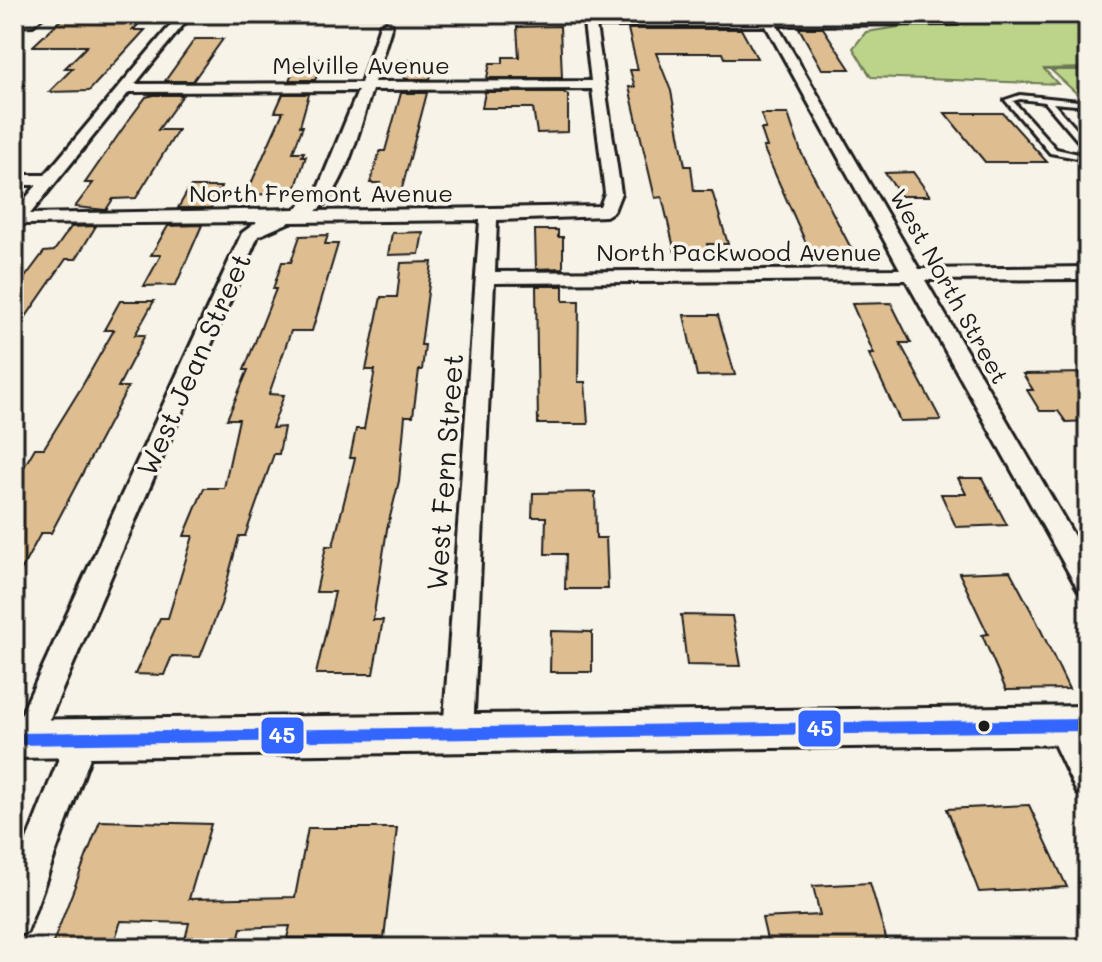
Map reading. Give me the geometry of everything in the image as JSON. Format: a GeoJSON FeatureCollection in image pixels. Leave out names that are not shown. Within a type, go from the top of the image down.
{"type":"FeatureCollection","features":[{"type":"Feature","properties":{"kind":"street"},"geometry":{"type":"LineString","coordinates":[[14,23],[29,23],[40,14]]}},
{"type":"Feature","properties":{"kind":"street"},"geometry":{"type":"LineString","coordinates":[[16,221],[186,14]]}},
{"type":"Feature","properties":{"kind":"street"},"geometry":{"type":"LineString","coordinates":[[598,85],[590,23],[767,18],[959,21]]}},
{"type":"Feature","properties":{"kind":"street","name":"West North Street"},"geometry":{"type":"LineString","coordinates":[[767,18],[915,274],[1088,584]]}},
{"type":"Feature","properties":{"kind":"street","name":"West Jean Street"},"geometry":{"type":"LineString","coordinates":[[20,738],[251,233],[262,224],[299,214],[325,195],[367,87],[386,25]]}},
{"type":"Feature","properties":{"kind":"street","name":"Melville Avenue"},"geometry":{"type":"LineString","coordinates":[[125,88],[598,85]]}},
{"type":"Feature","properties":{"kind":"street","name":"North Fremont Avenue"},"geometry":{"type":"LineString","coordinates":[[16,221],[606,211],[613,193],[598,85]]}},
{"type":"Feature","properties":{"kind":"street"},"geometry":{"type":"LineString","coordinates":[[14,180],[50,180]]}},
{"type":"Feature","properties":{"kind":"street","name":"West Fern Street"},"geometry":{"type":"LineString","coordinates":[[458,733],[489,215]]}},
{"type":"Feature","properties":{"kind":"street","name":"North Packwood Avenue"},"geometry":{"type":"LineString","coordinates":[[486,278],[1088,273]]}},
{"type":"Feature","properties":{"kind":"street"},"geometry":{"type":"LineString","coordinates":[[20,738],[1074,725],[1088,783]]}},
{"type":"Feature","properties":{"kind":"street"},"geometry":{"type":"LineString","coordinates":[[14,919],[82,738]]}},
{"type":"Feature","properties":{"kind":"lane"},"geometry":{"type":"LineString","coordinates":[[1088,104],[1020,97],[1008,100],[1053,151],[1088,158]]}},
{"type":"Feature","properties":{"kind":"lane"},"geometry":{"type":"LineString","coordinates":[[1047,100],[1088,147]]}},
{"type":"Feature","properties":{"kind":"shaded area"},"geometry":{"type":"Polygon","coordinates":[[[208,14],[588,14],[589,20],[202,21],[208,14]]]}},
{"type":"Feature","properties":{"kind":"green space"},"geometry":{"type":"Polygon","coordinates":[[[1002,14],[1088,14],[1088,68],[1044,69],[1058,84],[871,77],[853,48],[866,32],[925,23],[968,23],[959,19],[1002,14]]]}},
{"type":"Feature","properties":{"kind":"green space"},"geometry":{"type":"Polygon","coordinates":[[[1051,70],[1088,70],[1088,104],[1051,70]]]}},
{"type":"Feature","properties":{"kind":"building"},"geometry":{"type":"Polygon","coordinates":[[[67,14],[148,14],[133,30],[145,30],[89,91],[49,92],[73,68],[65,68],[87,46],[33,46],[67,14]]]}},
{"type":"Feature","properties":{"kind":"building"},"geometry":{"type":"Polygon","coordinates":[[[560,26],[562,78],[487,78],[490,63],[503,63],[503,57],[519,57],[517,27],[560,26]]]}},
{"type":"Feature","properties":{"kind":"building"},"geometry":{"type":"Polygon","coordinates":[[[799,28],[823,28],[850,69],[822,69],[799,28]]]}},
{"type":"Feature","properties":{"kind":"building"},"geometry":{"type":"Polygon","coordinates":[[[628,29],[741,29],[757,58],[725,58],[723,53],[656,53],[671,91],[685,166],[691,166],[694,191],[712,191],[728,244],[707,244],[709,252],[675,252],[662,197],[655,198],[629,87],[635,87],[630,70],[638,70],[628,29]]]}},
{"type":"Feature","properties":{"kind":"building"},"geometry":{"type":"Polygon","coordinates":[[[195,39],[223,39],[193,81],[165,81],[195,39]]]}},
{"type":"Feature","properties":{"kind":"building"},"geometry":{"type":"Polygon","coordinates":[[[299,59],[325,59],[315,80],[289,80],[299,59]]]}},
{"type":"Feature","properties":{"kind":"building"},"geometry":{"type":"Polygon","coordinates":[[[408,60],[434,60],[430,79],[404,79],[408,60]]]}},
{"type":"Feature","properties":{"kind":"building"},"geometry":{"type":"Polygon","coordinates":[[[485,92],[563,92],[568,95],[568,132],[537,133],[533,108],[482,108],[485,92]]]}},
{"type":"Feature","properties":{"kind":"building"},"geometry":{"type":"Polygon","coordinates":[[[401,93],[427,93],[400,196],[377,196],[380,183],[370,183],[380,151],[385,151],[401,93]]]}},
{"type":"Feature","properties":{"kind":"building"},"geometry":{"type":"Polygon","coordinates":[[[283,94],[309,94],[300,126],[303,126],[293,152],[304,152],[302,156],[306,156],[294,193],[246,195],[283,112],[275,112],[283,94]]]}},
{"type":"Feature","properties":{"kind":"building"},"geometry":{"type":"Polygon","coordinates":[[[183,95],[158,130],[178,130],[136,198],[113,199],[106,210],[75,207],[93,183],[85,183],[128,121],[146,97],[183,95]]]}},
{"type":"Feature","properties":{"kind":"building"},"geometry":{"type":"Polygon","coordinates":[[[945,113],[1003,113],[1047,162],[985,162],[945,113]]]}},
{"type":"Feature","properties":{"kind":"building"},"geometry":{"type":"Polygon","coordinates":[[[761,114],[788,114],[801,152],[853,252],[810,252],[763,147],[767,147],[761,129],[766,129],[761,114]]]}},
{"type":"Feature","properties":{"kind":"building"},"geometry":{"type":"Polygon","coordinates":[[[913,172],[930,196],[901,196],[885,173],[913,172]]]}},
{"type":"Feature","properties":{"kind":"building"},"geometry":{"type":"Polygon","coordinates":[[[190,187],[221,187],[211,208],[178,208],[190,187]]]}},
{"type":"Feature","properties":{"kind":"building"},"geometry":{"type":"Polygon","coordinates":[[[202,225],[176,285],[144,286],[161,255],[151,255],[168,226],[202,225]]]}},
{"type":"Feature","properties":{"kind":"building"},"geometry":{"type":"Polygon","coordinates":[[[96,226],[76,259],[66,259],[14,334],[14,292],[44,252],[54,251],[71,227],[96,226]]]}},
{"type":"Feature","properties":{"kind":"building"},"geometry":{"type":"Polygon","coordinates":[[[535,230],[558,230],[558,237],[563,237],[563,268],[536,269],[535,230]]]}},
{"type":"Feature","properties":{"kind":"building"},"geometry":{"type":"Polygon","coordinates":[[[423,232],[419,254],[388,255],[392,233],[423,232]]]}},
{"type":"Feature","properties":{"kind":"building"},"geometry":{"type":"Polygon","coordinates":[[[328,235],[325,244],[338,244],[312,331],[291,331],[269,394],[284,395],[272,428],[284,427],[279,454],[274,454],[245,536],[239,536],[221,604],[200,657],[172,656],[164,675],[135,674],[160,618],[168,618],[193,536],[184,536],[204,488],[224,488],[239,419],[227,419],[248,370],[244,370],[276,289],[273,289],[282,262],[291,262],[300,236],[328,235]]]}},
{"type":"Feature","properties":{"kind":"building"},"geometry":{"type":"Polygon","coordinates":[[[432,262],[421,345],[425,345],[422,370],[419,370],[413,416],[405,416],[399,481],[387,529],[373,620],[383,620],[373,674],[316,674],[335,592],[316,592],[326,546],[333,546],[355,458],[350,458],[356,429],[364,429],[375,370],[366,370],[381,297],[397,297],[401,263],[432,262]]]}},
{"type":"Feature","properties":{"kind":"building"},"geometry":{"type":"Polygon","coordinates":[[[536,286],[563,286],[563,301],[579,301],[578,382],[585,382],[588,424],[538,424],[536,286]]]}},
{"type":"Feature","properties":{"kind":"building"},"geometry":{"type":"Polygon","coordinates":[[[120,301],[154,301],[135,335],[145,335],[118,387],[128,387],[51,533],[41,533],[14,583],[14,484],[35,448],[44,448],[81,388],[114,330],[104,330],[120,301]]]}},
{"type":"Feature","properties":{"kind":"building"},"geometry":{"type":"Polygon","coordinates":[[[891,303],[911,343],[900,343],[941,420],[900,421],[869,354],[874,354],[852,304],[891,303]]]}},
{"type":"Feature","properties":{"kind":"building"},"geometry":{"type":"Polygon","coordinates":[[[684,315],[718,315],[735,375],[697,376],[684,315]]]}},
{"type":"Feature","properties":{"kind":"building"},"geometry":{"type":"Polygon","coordinates":[[[1088,373],[1088,421],[1066,422],[1058,411],[1040,411],[1027,390],[1033,390],[1023,374],[1088,373]]]}},
{"type":"Feature","properties":{"kind":"building"},"geometry":{"type":"Polygon","coordinates":[[[958,478],[982,478],[1007,525],[956,527],[941,494],[966,494],[958,478]]]}},
{"type":"Feature","properties":{"kind":"building"},"geometry":{"type":"Polygon","coordinates":[[[595,492],[596,538],[606,538],[608,589],[565,589],[566,554],[545,554],[546,517],[532,517],[533,493],[595,492]]]}},
{"type":"Feature","properties":{"kind":"building"},"geometry":{"type":"Polygon","coordinates":[[[1010,571],[1069,689],[1006,690],[982,635],[988,634],[959,573],[1010,571]]]}},
{"type":"Feature","properties":{"kind":"building"},"geometry":{"type":"Polygon","coordinates":[[[681,615],[732,616],[741,666],[687,665],[681,615]]]}},
{"type":"Feature","properties":{"kind":"building"},"geometry":{"type":"Polygon","coordinates":[[[551,631],[592,632],[592,672],[550,672],[551,631]]]}},
{"type":"Feature","properties":{"kind":"building"},"geometry":{"type":"Polygon","coordinates":[[[1029,805],[1067,887],[979,892],[947,809],[1029,805]]]}},
{"type":"Feature","properties":{"kind":"building"},"geometry":{"type":"Polygon","coordinates":[[[100,821],[211,824],[189,899],[295,897],[308,828],[397,828],[384,938],[287,938],[290,926],[241,928],[237,948],[183,948],[189,923],[121,921],[112,948],[51,948],[100,821]]]}},
{"type":"Feature","properties":{"kind":"building"},"geometry":{"type":"Polygon","coordinates":[[[870,883],[889,948],[769,948],[762,918],[820,915],[813,886],[870,883]]]}},
{"type":"Feature","properties":{"kind":"transit line","name":"45"},"geometry":{"type":"LineString","coordinates":[[14,739],[1088,725]]}}]}
